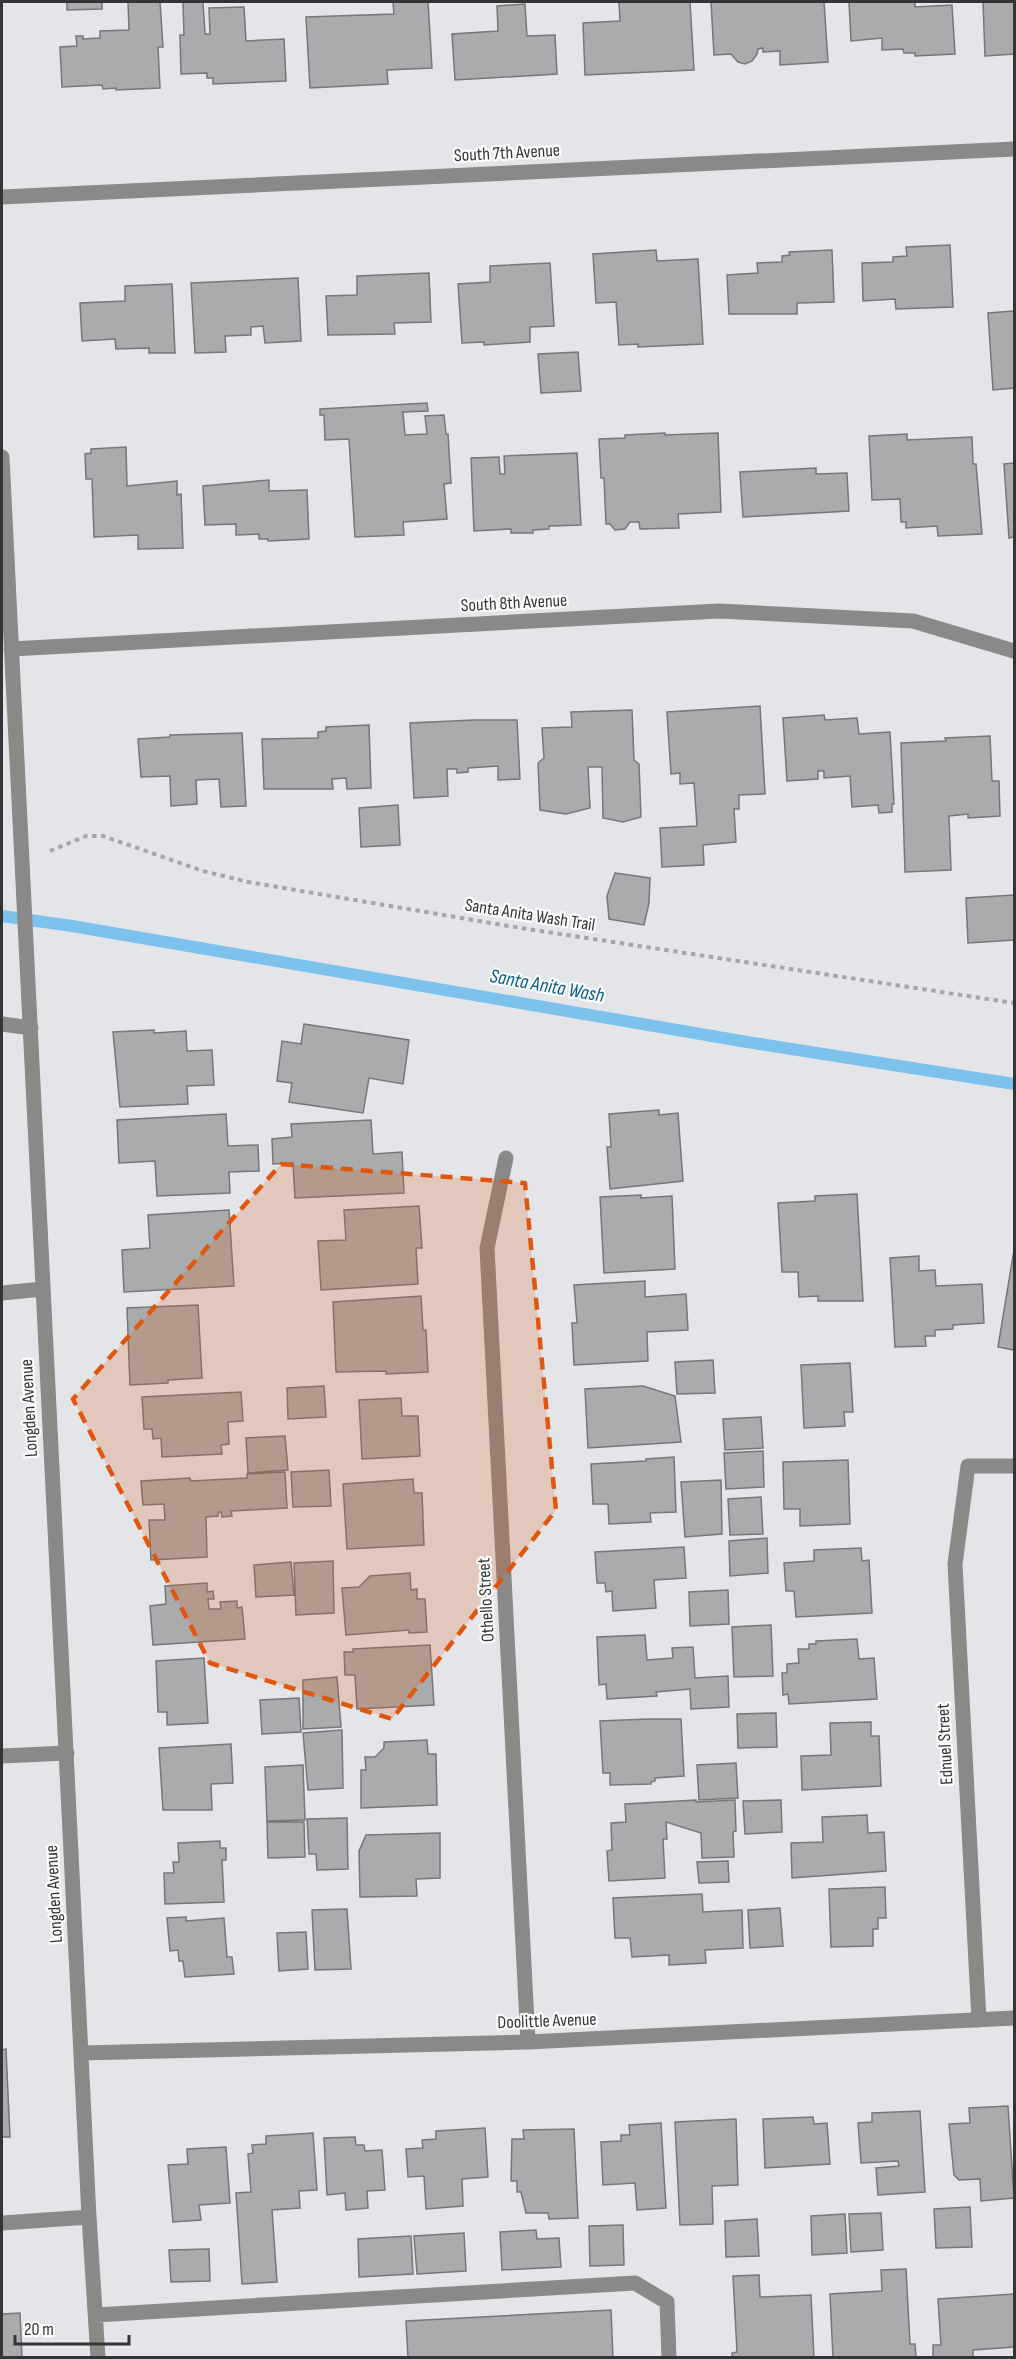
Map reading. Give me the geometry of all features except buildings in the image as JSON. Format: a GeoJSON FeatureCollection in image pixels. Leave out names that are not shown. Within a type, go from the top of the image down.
{"type":"FeatureCollection","features":[{"type":"Feature","properties":{"kind":"street","name":"South 7th Avenue"},"geometry":{"type":"LineString","coordinates":[[2,197],[1014,149]]}},
{"type":"Feature","properties":{"kind":"street","name":"Longden Avenue"},"geometry":{"type":"LineString","coordinates":[[2,457],[89,2217],[98,2358]]}},
{"type":"Feature","properties":{"kind":"street","name":"South 8th Avenue"},"geometry":{"type":"LineString","coordinates":[[11,649],[719,611],[913,621],[1014,651]]}},
{"type":"Feature","properties":{"kind":"street"},"geometry":{"type":"LineString","coordinates":[[2,1024],[31,1028]]}},
{"type":"Feature","properties":{"kind":"street","name":"Othello Street"},"geometry":{"type":"LineString","coordinates":[[506,1158],[487,1248],[528,2042]]}},
{"type":"Feature","properties":{"kind":"street"},"geometry":{"type":"LineString","coordinates":[[2,1293],[43,1289]]}},
{"type":"Feature","properties":{"kind":"street","name":"Ednuel Street"},"geometry":{"type":"LineString","coordinates":[[979,2020],[955,1564],[968,1466],[1014,1466]]}},
{"type":"Feature","properties":{"kind":"street"},"geometry":{"type":"LineString","coordinates":[[2,1755],[67,1753]]}},
{"type":"Feature","properties":{"kind":"street","name":"Doolittle Avenue"},"geometry":{"type":"LineString","coordinates":[[81,2053],[528,2042],[1014,2018]]}},
{"type":"Feature","properties":{"kind":"street"},"geometry":{"type":"LineString","coordinates":[[2,2223],[89,2217]]}},
{"type":"Feature","properties":{"kind":"street"},"geometry":{"type":"LineString","coordinates":[[96,2315],[635,2283],[667,2302],[669,2358]]}},
{"type":"Feature","properties":{"kind":"path","name":"Santa Anita Wash Trail"},"geometry":{"type":"LineString","coordinates":[[50,851],[93,834],[203,870],[248,882],[533,930],[1014,1003]]}},
{"type":"Feature","properties":{"kind":"highlighted area"},"geometry":{"type":"Polygon","coordinates":[[[281,1164],[525,1183],[556,1510],[392,1719],[210,1663],[73,1399],[281,1164]]]}},
{"type":"Feature","properties":{"kind":"waterway","name":"Santa Anita Wash"},"geometry":{"type":"LineString","coordinates":[[2,916],[72,926],[747,1042],[1014,1084]]}}]}
